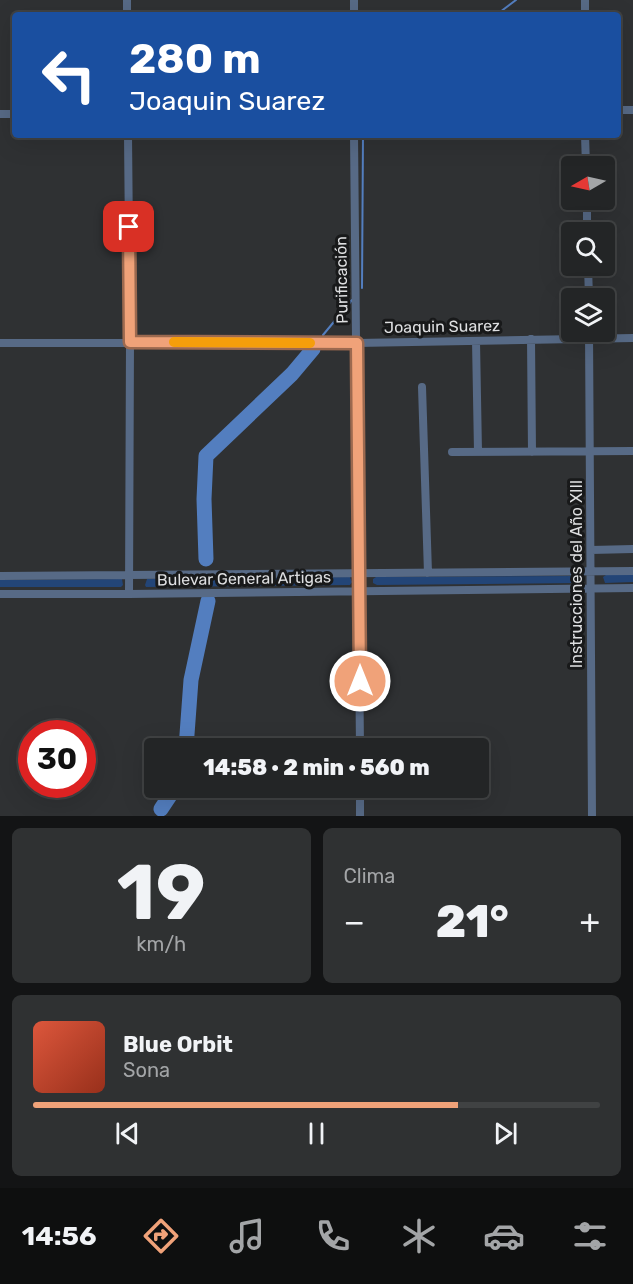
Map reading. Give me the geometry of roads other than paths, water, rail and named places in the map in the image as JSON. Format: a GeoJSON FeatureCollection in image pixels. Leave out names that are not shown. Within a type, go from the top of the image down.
{"type":"FeatureCollection","features":[{"type":"Feature","properties":{"kind":"street"},"geometry":{"type":"LineString","coordinates":[[128,138],[129,594]]}},
{"type":"Feature","properties":{"kind":"street","name":"Purificación"},"geometry":{"type":"LineString","coordinates":[[354,138],[360,738]]}},
{"type":"Feature","properties":{"kind":"street"},"geometry":{"type":"LineString","coordinates":[[585,138],[586,156]]}},
{"type":"Feature","properties":{"kind":"street","name":"Joaquin Suarez"},"geometry":{"type":"LineString","coordinates":[[0,343],[357,343],[561,337]]}},
{"type":"Feature","properties":{"kind":"street","name":"Joaquin Suarez"},"geometry":{"type":"LineString","coordinates":[[615,337],[633,338]]}},
{"type":"Feature","properties":{"kind":"street"},"geometry":{"type":"LineString","coordinates":[[531,339],[532,452]]}},
{"type":"Feature","properties":{"kind":"street"},"geometry":{"type":"LineString","coordinates":[[476,341],[478,452]]}},
{"type":"Feature","properties":{"kind":"street","name":"Instrucciones del Año XIII"},"geometry":{"type":"LineString","coordinates":[[589,342],[592,816]]}},
{"type":"Feature","properties":{"kind":"street"},"geometry":{"type":"LineString","coordinates":[[422,387],[428,573]]}},
{"type":"Feature","properties":{"kind":"street"},"geometry":{"type":"LineString","coordinates":[[452,452],[633,451]]}},
{"type":"Feature","properties":{"kind":"street"},"geometry":{"type":"LineString","coordinates":[[591,550],[633,549]]}},
{"type":"Feature","properties":{"kind":"street","name":"Bulevar General Artigas"},"geometry":{"type":"LineString","coordinates":[[0,576],[633,571]]}},
{"type":"Feature","properties":{"kind":"street","name":"Bulevar General Artigas"},"geometry":{"type":"LineString","coordinates":[[0,594],[633,588]]}},
{"type":"Feature","properties":{"kind":"street"},"geometry":{"type":"LineString","coordinates":[[360,798],[360,816]]}},
{"type":"Feature","properties":{"kind":"waterway"},"geometry":{"type":"LineString","coordinates":[[500,12],[516,0]]}},
{"type":"Feature","properties":{"kind":"waterway"},"geometry":{"type":"LineString","coordinates":[[362,288],[363,138]]}},
{"type":"Feature","properties":{"kind":"waterway"},"geometry":{"type":"LineString","coordinates":[[323,335],[352,300]]}},
{"type":"Feature","properties":{"kind":"waterway"},"geometry":{"type":"LineString","coordinates":[[206,559],[204,499],[206,456],[292,374],[313,349]]}},
{"type":"Feature","properties":{"kind":"waterway"},"geometry":{"type":"LineString","coordinates":[[187,738],[191,680],[208,601]]}},
{"type":"Feature","properties":{"kind":"waterway"},"geometry":{"type":"LineString","coordinates":[[161,809],[168,798]]}}]}
